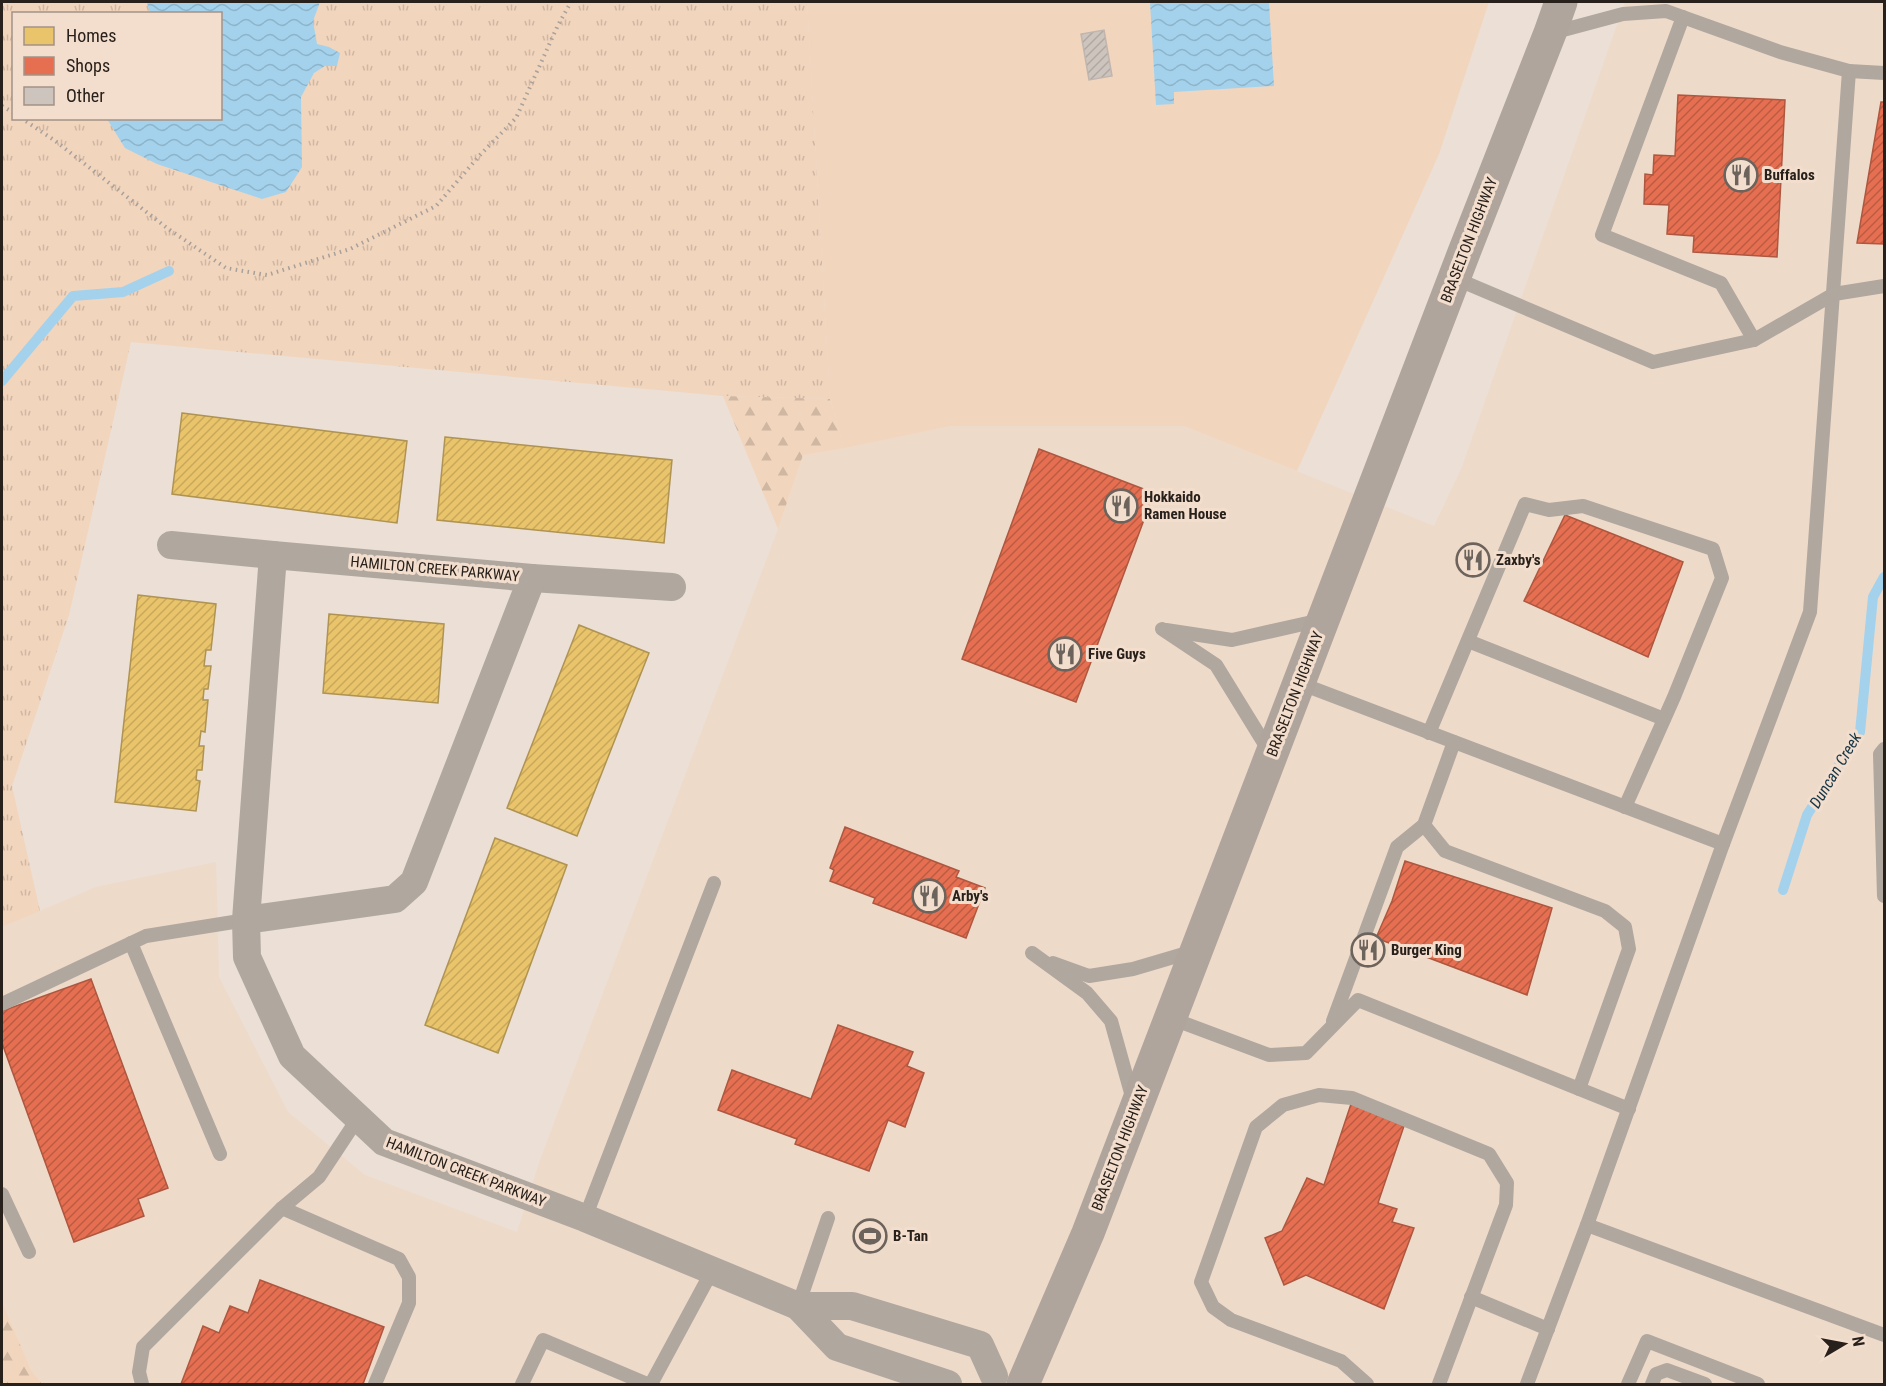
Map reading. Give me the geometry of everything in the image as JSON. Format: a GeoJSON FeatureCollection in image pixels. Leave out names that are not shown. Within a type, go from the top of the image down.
{"type":"FeatureCollection","features":[{"type":"Feature","properties":{"kind":"main road","name":"BRASELTON HIGHWAY"},"geometry":{"type":"LineString","coordinates":[[1008,1383],[1088,1233],[1561,2]]}},
{"type":"Feature","properties":{"kind":"street"},"geometry":{"type":"LineString","coordinates":[[171,545],[273,555]]}},
{"type":"Feature","properties":{"kind":"street","name":"HAMILTON CREEK PARKWAY"},"geometry":{"type":"LineString","coordinates":[[246,920],[395,899],[414,882],[532,578],[273,555],[246,920],[247,957],[292,1056],[384,1142],[585,1218],[798,1306],[852,1306],[980,1345],[1008,1383]]}},
{"type":"Feature","properties":{"kind":"street"},"geometry":{"type":"LineString","coordinates":[[532,578],[672,587]]}},
{"type":"Feature","properties":{"kind":"street","name":"HAMILTON CREEK PARKWAY"},"geometry":{"type":"LineString","coordinates":[[798,1306],[837,1347],[948,1384]]}},
{"type":"Feature","properties":{"kind":"lane"},"geometry":{"type":"LineString","coordinates":[[1550,33],[1661,6],[1683,17],[1780,52],[1849,71],[1884,74]]}},
{"type":"Feature","properties":{"kind":"lane"},"geometry":{"type":"LineString","coordinates":[[1683,17],[1602,235],[1722,283],[1754,340]]}},
{"type":"Feature","properties":{"kind":"lane"},"geometry":{"type":"LineString","coordinates":[[1527,1384],[1587,1225],[1723,844],[1810,612],[1849,71]]}},
{"type":"Feature","properties":{"kind":"lane"},"geometry":{"type":"LineString","coordinates":[[1454,278],[1653,362],[1754,340],[1834,294],[1884,286]]}},
{"type":"Feature","properties":{"kind":"lane"},"geometry":{"type":"LineString","coordinates":[[1429,733],[1525,504],[1549,510],[1583,506],[1713,549],[1722,578],[1674,697],[1625,807]]}},
{"type":"Feature","properties":{"kind":"lane"},"geometry":{"type":"LineString","coordinates":[[1271,754],[1216,666],[1162,629],[1232,640],[1323,620]]}},
{"type":"Feature","properties":{"kind":"lane"},"geometry":{"type":"LineString","coordinates":[[1468,641],[1664,719]]}},
{"type":"Feature","properties":{"kind":"lane"},"geometry":{"type":"LineString","coordinates":[[1299,683],[1723,844]]}},
{"type":"Feature","properties":{"kind":"lane"},"geometry":{"type":"LineString","coordinates":[[1331,1027],[1397,847],[1424,825],[1454,742]]}},
{"type":"Feature","properties":{"kind":"lane"},"geometry":{"type":"LineString","coordinates":[[1884,749],[1880,754],[1884,896]]}},
{"type":"Feature","properties":{"kind":"lane"},"geometry":{"type":"LineString","coordinates":[[1424,825],[1445,850],[1605,911],[1626,927],[1629,949],[1579,1089]]}},
{"type":"Feature","properties":{"kind":"lane"},"geometry":{"type":"LineString","coordinates":[[585,1218],[714,883]]}},
{"type":"Feature","properties":{"kind":"lane"},"geometry":{"type":"LineString","coordinates":[[2,1004],[147,936],[246,920]]}},
{"type":"Feature","properties":{"kind":"lane"},"geometry":{"type":"LineString","coordinates":[[131,943],[220,1154]]}},
{"type":"Feature","properties":{"kind":"lane"},"geometry":{"type":"LineString","coordinates":[[1135,1109],[1111,1021],[1088,993],[1032,953],[1089,976],[1133,969],[1196,951]]}},
{"type":"Feature","properties":{"kind":"lane"},"geometry":{"type":"LineString","coordinates":[[1170,1018],[1269,1054],[1306,1053],[1358,1000],[1629,1109]]}},
{"type":"Feature","properties":{"kind":"lane"},"geometry":{"type":"LineString","coordinates":[[1367,1384],[1341,1361],[1231,1320],[1213,1307],[1201,1282],[1256,1127],[1283,1105],[1319,1095],[1352,1098],[1490,1154],[1507,1183],[1506,1205],[1439,1384]]}},
{"type":"Feature","properties":{"kind":"lane"},"geometry":{"type":"LineString","coordinates":[[142,1384],[139,1372],[143,1347],[282,1208],[320,1177],[358,1118]]}},
{"type":"Feature","properties":{"kind":"lane"},"geometry":{"type":"LineString","coordinates":[[2,1194],[29,1252]]}},
{"type":"Feature","properties":{"kind":"lane"},"geometry":{"type":"LineString","coordinates":[[282,1208],[399,1259],[409,1277],[410,1304],[375,1384]]}},
{"type":"Feature","properties":{"kind":"lane"},"geometry":{"type":"LineString","coordinates":[[798,1306],[828,1218]]}},
{"type":"Feature","properties":{"kind":"lane"},"geometry":{"type":"LineString","coordinates":[[1587,1225],[1884,1335]]}},
{"type":"Feature","properties":{"kind":"lane"},"geometry":{"type":"LineString","coordinates":[[522,1384],[543,1340],[649,1384],[712,1272]]}},
{"type":"Feature","properties":{"kind":"lane"},"geometry":{"type":"LineString","coordinates":[[1471,1297],[1548,1329]]}},
{"type":"Feature","properties":{"kind":"lane"},"geometry":{"type":"LineString","coordinates":[[1628,1384],[1647,1341],[1758,1384]]}},
{"type":"Feature","properties":{"kind":"lane"},"geometry":{"type":"LineString","coordinates":[[1652,1384],[1656,1374],[1667,1370],[1705,1384]]}},
{"type":"Feature","properties":{"kind":"path"},"geometry":{"type":"LineString","coordinates":[[24,120],[54,140],[167,228],[226,268],[267,275],[350,249],[436,206],[516,118],[558,25],[571,2]]}},
{"type":"Feature","properties":{"kind":"shaded area"},"geometry":{"type":"Polygon","coordinates":[[[1625,2],[1884,2],[1884,1384],[42,1384],[31,1370],[2,1302],[2,927],[96,887],[216,862],[219,977],[288,1112],[365,1175],[517,1232],[540,1160],[778,529],[803,455],[950,426],[1184,426],[1434,526],[1462,467],[1625,2]]]}},
{"type":"Feature","properties":{"kind":"green space"},"geometry":{"type":"Polygon","coordinates":[[[2,2],[807,2],[830,399],[723,396],[131,342],[69,615],[12,786],[40,911],[2,927],[2,2]]]}},
{"type":"Feature","properties":{"kind":"green space"},"geometry":{"type":"Polygon","coordinates":[[[807,2],[1489,2],[1439,154],[1297,471],[1184,426],[950,426],[844,448],[830,399],[807,2]]]}},
{"type":"Feature","properties":{"kind":"green space"},"geometry":{"type":"Polygon","coordinates":[[[723,396],[830,399],[844,448],[803,455],[778,529],[723,396]]]}},
{"type":"Feature","properties":{"kind":"green space"},"geometry":{"type":"Polygon","coordinates":[[[2,1302],[31,1370],[42,1384],[2,1384],[2,1302]]]}},
{"type":"Feature","properties":{"kind":"water"},"geometry":{"type":"Polygon","coordinates":[[[320,2],[313,21],[317,44],[340,53],[337,66],[325,66],[314,73],[301,97],[302,167],[286,192],[262,199],[157,164],[125,148],[108,120],[222,120],[222,12],[150,12],[147,3],[320,2]]]}},
{"type":"Feature","properties":{"kind":"water"},"geometry":{"type":"Polygon","coordinates":[[[1150,2],[1269,2],[1274,86],[1174,92],[1174,104],[1156,105],[1150,2]]]}},
{"type":"Feature","properties":{"kind":"building: Homes"},"geometry":{"type":"Polygon","coordinates":[[[182,413],[407,441],[397,523],[172,494],[182,413]]]}},
{"type":"Feature","properties":{"kind":"building: Homes"},"geometry":{"type":"Polygon","coordinates":[[[445,437],[672,460],[664,543],[437,520],[445,437]]]}},
{"type":"Feature","properties":{"kind":"building: Homes"},"geometry":{"type":"Polygon","coordinates":[[[138,595],[216,604],[211,650],[206,650],[204,666],[211,666],[208,689],[204,689],[203,700],[208,700],[205,732],[201,731],[199,746],[204,746],[202,770],[197,770],[196,780],[200,781],[196,811],[115,802],[138,595]]]}},
{"type":"Feature","properties":{"kind":"building: Homes"},"geometry":{"type":"Polygon","coordinates":[[[329,614],[444,624],[438,703],[323,693],[329,614]]]}},
{"type":"Feature","properties":{"kind":"building: Homes"},"geometry":{"type":"Polygon","coordinates":[[[579,625],[649,653],[577,836],[507,808],[579,625]]]}},
{"type":"Feature","properties":{"kind":"building: Homes"},"geometry":{"type":"Polygon","coordinates":[[[495,838],[567,865],[498,1053],[425,1025],[495,838]]]}},
{"type":"Feature","properties":{"kind":"building: Shops"},"geometry":{"type":"Polygon","coordinates":[[[1678,95],[1785,100],[1777,257],[1693,252],[1694,236],[1667,234],[1669,205],[1644,204],[1645,174],[1653,175],[1654,155],[1675,156],[1678,95]]]}},
{"type":"Feature","properties":{"kind":"building: Shops"},"geometry":{"type":"Polygon","coordinates":[[[1881,102],[1884,102],[1884,244],[1857,243],[1881,102]]]}},
{"type":"Feature","properties":{"kind":"building: Shops"},"geometry":{"type":"Polygon","coordinates":[[[1039,449],[1154,493],[1076,702],[962,659],[1039,449]]]}},
{"type":"Feature","properties":{"kind":"building: Shops"},"geometry":{"type":"Polygon","coordinates":[[[1565,515],[1683,562],[1648,657],[1524,601],[1565,515]]]}},
{"type":"Feature","properties":{"kind":"building: Shops"},"geometry":{"type":"Polygon","coordinates":[[[845,827],[959,871],[956,877],[985,888],[966,938],[873,903],[875,898],[830,881],[834,870],[830,868],[845,827]]]}},
{"type":"Feature","properties":{"kind":"building: Shops"},"geometry":{"type":"Polygon","coordinates":[[[1405,861],[1552,908],[1527,995],[1376,938],[1392,901],[1405,861]]]}},
{"type":"Feature","properties":{"kind":"building: Shops"},"geometry":{"type":"Polygon","coordinates":[[[91,979],[168,1188],[138,1199],[144,1216],[74,1242],[2,1043],[2,1011],[91,979]]]}},
{"type":"Feature","properties":{"kind":"building: Shops"},"geometry":{"type":"Polygon","coordinates":[[[838,1025],[913,1052],[907,1066],[924,1073],[905,1127],[888,1120],[869,1171],[795,1144],[797,1139],[718,1110],[732,1070],[811,1099],[838,1025]]]}},
{"type":"Feature","properties":{"kind":"building: Shops"},"geometry":{"type":"Polygon","coordinates":[[[1351,1104],[1404,1126],[1378,1203],[1397,1209],[1392,1222],[1414,1228],[1384,1309],[1306,1275],[1284,1285],[1265,1238],[1282,1231],[1307,1178],[1324,1185],[1351,1104]]]}},
{"type":"Feature","properties":{"kind":"building: Shops"},"geometry":{"type":"Polygon","coordinates":[[[260,1280],[384,1327],[363,1384],[181,1384],[203,1326],[219,1333],[230,1306],[248,1313],[260,1280]]]}},
{"type":"Feature","properties":{"kind":"building: Other"},"geometry":{"type":"Polygon","coordinates":[[[1104,30],[1112,76],[1089,80],[1081,34],[1104,30]]]}},
{"type":"Feature","properties":{"kind":"waterway"},"geometry":{"type":"LineString","coordinates":[[2,381],[73,296],[123,292],[169,271]]}},
{"type":"Feature","properties":{"kind":"waterway","name":"Duncan Creek"},"geometry":{"type":"LineString","coordinates":[[1783,890],[1807,815],[1860,732],[1873,597],[1884,577]]}},
{"type":"Feature","properties":{"kind":"place","name":"Buffalos"},"geometry":{"type":"Point","coordinates":[1741,175]}},
{"type":"Feature","properties":{"kind":"place","name":"Hokkaido Ramen House"},"geometry":{"type":"Point","coordinates":[1121,506]}},
{"type":"Feature","properties":{"kind":"place","name":"Zaxby's"},"geometry":{"type":"Point","coordinates":[1473,560]}},
{"type":"Feature","properties":{"kind":"place","name":"Five Guys"},"geometry":{"type":"Point","coordinates":[1065,654]}},
{"type":"Feature","properties":{"kind":"place","name":"Arby's"},"geometry":{"type":"Point","coordinates":[929,896]}},
{"type":"Feature","properties":{"kind":"place","name":"Burger King"},"geometry":{"type":"Point","coordinates":[1368,950]}},
{"type":"Feature","properties":{"kind":"place","name":"B-Tan"},"geometry":{"type":"Point","coordinates":[870,1236]}}]}
